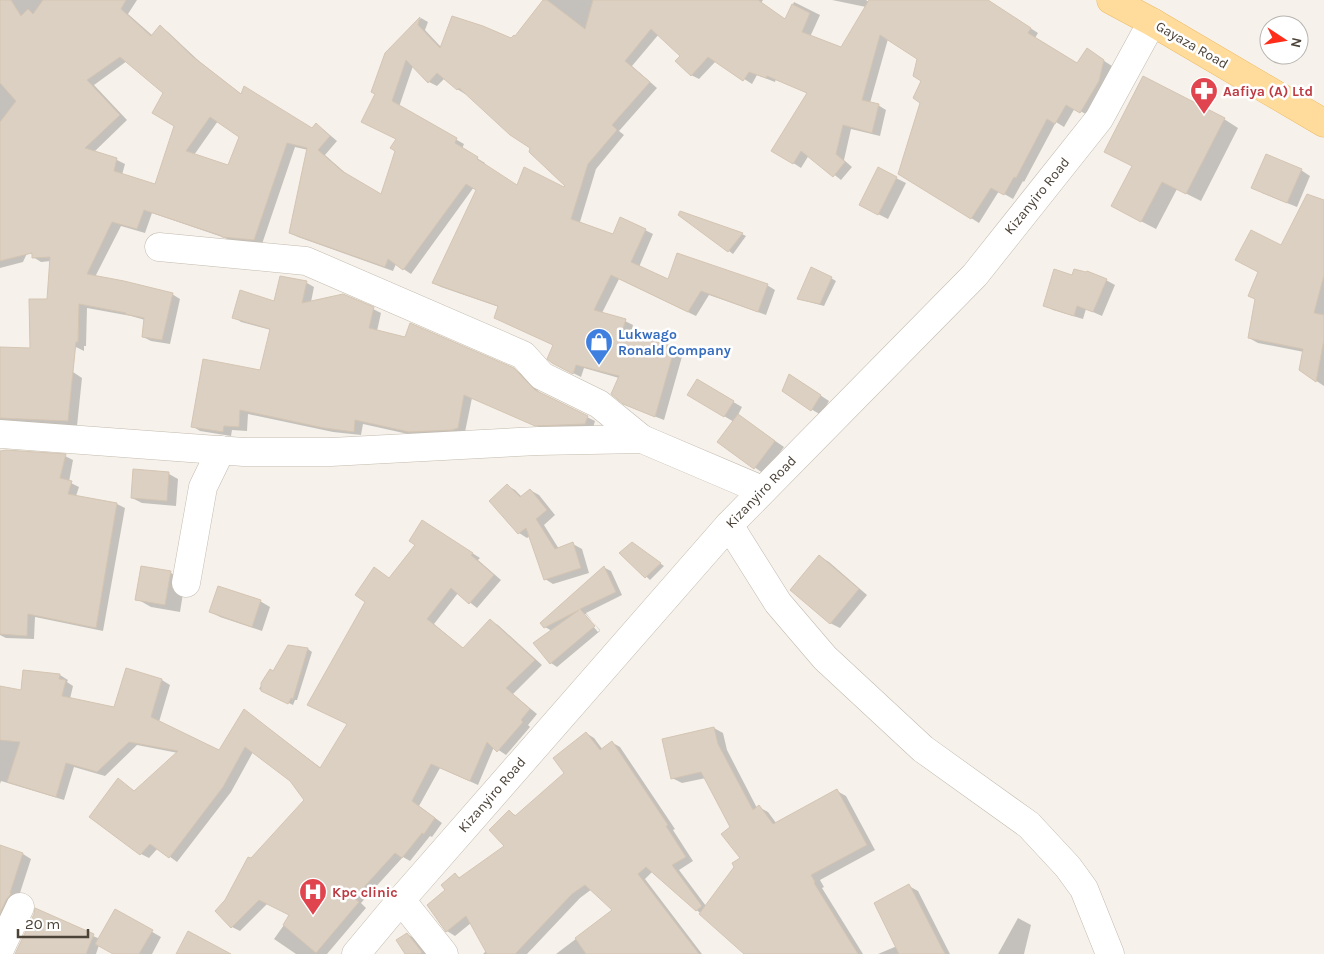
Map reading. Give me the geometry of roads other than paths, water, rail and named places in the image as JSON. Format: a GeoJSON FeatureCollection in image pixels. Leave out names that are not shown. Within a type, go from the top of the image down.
{"type":"FeatureCollection","features":[{"type":"Feature","properties":{"kind":"main road","name":"Gayaza Road"},"geometry":{"type":"LineString","coordinates":[[1111,0],[1324,122]]}},
{"type":"Feature","properties":{"kind":"street","name":"Kizanyiro Road"},"geometry":{"type":"LineString","coordinates":[[356,954],[729,525],[975,274],[1099,119],[1152,22]]}},
{"type":"Feature","properties":{"kind":"street"},"geometry":{"type":"LineString","coordinates":[[159,247],[306,260],[523,354],[542,376],[599,404],[642,439],[762,490]]}},
{"type":"Feature","properties":{"kind":"street"},"geometry":{"type":"LineString","coordinates":[[0,434],[244,452],[331,452],[538,441],[642,439]]}},
{"type":"Feature","properties":{"kind":"street"},"geometry":{"type":"LineString","coordinates":[[186,583],[203,487],[221,450]]}},
{"type":"Feature","properties":{"kind":"street"},"geometry":{"type":"LineString","coordinates":[[729,525],[778,602],[825,658],[923,749],[1029,825],[1068,866],[1084,889],[1110,954]]}},
{"type":"Feature","properties":{"kind":"street"},"geometry":{"type":"LineString","coordinates":[[401,900],[444,954]]}},
{"type":"Feature","properties":{"kind":"street"},"geometry":{"type":"LineString","coordinates":[[0,949],[20,907]]}},
{"type":"Feature","properties":{"kind":"place","name":"Aafiya (A) Ltd"},"geometry":{"type":"Point","coordinates":[1204,115]}},
{"type":"Feature","properties":{"kind":"place","name":"Lukwago Ronald Company"},"geometry":{"type":"Point","coordinates":[599,366]}},
{"type":"Feature","properties":{"kind":"place","name":"Kpc clinic"},"geometry":{"type":"Point","coordinates":[313,916]}}]}
